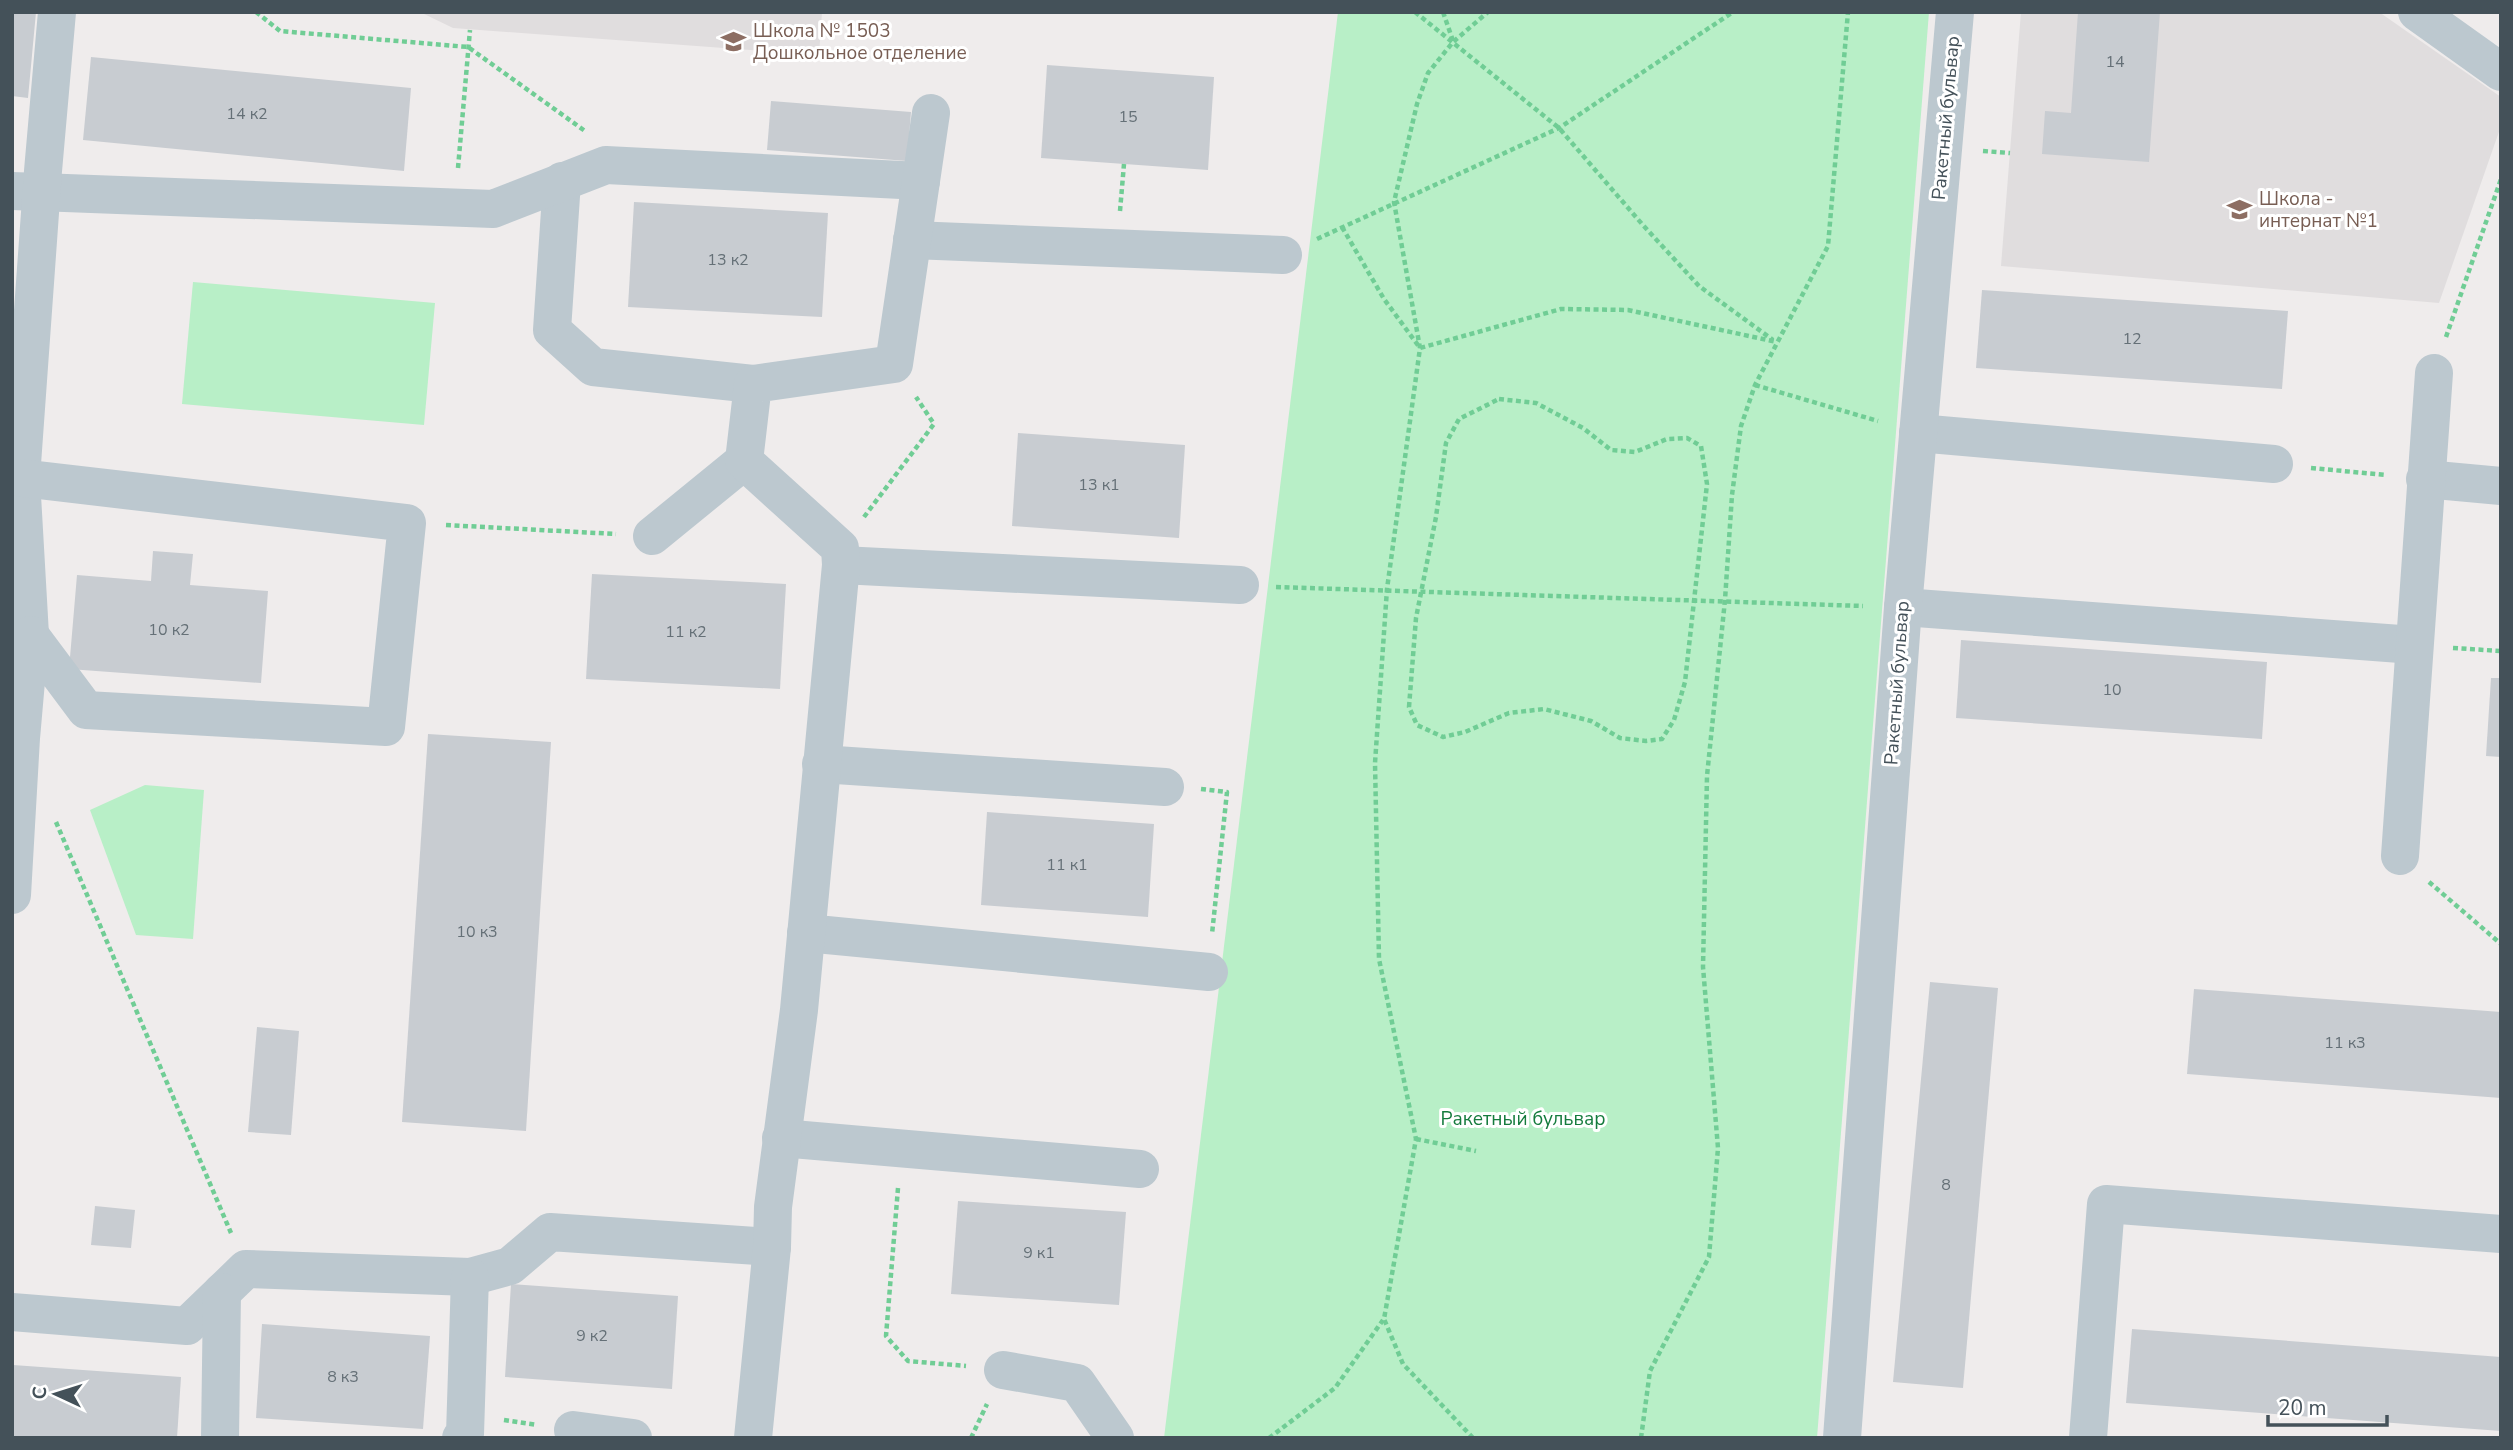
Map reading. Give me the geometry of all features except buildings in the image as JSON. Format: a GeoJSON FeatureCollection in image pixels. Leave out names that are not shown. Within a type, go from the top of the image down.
{"type":"FeatureCollection","features":[{"type":"Feature","properties":{"kind":"street"},"geometry":{"type":"LineString","coordinates":[[12,895],[21,738],[21,478],[27,192],[57,12]]}},
{"type":"Feature","properties":{"kind":"street","name":"Ракетный бульвар"},"geometry":{"type":"LineString","coordinates":[[1842,1438],[1903,607],[1955,12]]}},
{"type":"Feature","properties":{"kind":"street"},"geometry":{"type":"LineString","coordinates":[[2417,12],[2501,72]]}},
{"type":"Feature","properties":{"kind":"street"},"geometry":{"type":"LineString","coordinates":[[562,181],[552,330],[593,367],[753,384],[894,364],[931,113]]}},
{"type":"Feature","properties":{"kind":"street"},"geometry":{"type":"LineString","coordinates":[[27,192],[493,209],[606,165],[921,181]]}},
{"type":"Feature","properties":{"kind":"street"},"geometry":{"type":"LineString","coordinates":[[912,240],[1283,255]]}},
{"type":"Feature","properties":{"kind":"street"},"geometry":{"type":"LineString","coordinates":[[2400,856],[2434,373]]}},
{"type":"Feature","properties":{"kind":"street"},"geometry":{"type":"LineString","coordinates":[[652,536],[744,461],[753,384]]}},
{"type":"Feature","properties":{"kind":"street"},"geometry":{"type":"LineString","coordinates":[[1918,433],[2274,464]]}},
{"type":"Feature","properties":{"kind":"street"},"geometry":{"type":"LineString","coordinates":[[744,461],[840,557],[1240,585]]}},
{"type":"Feature","properties":{"kind":"street"},"geometry":{"type":"LineString","coordinates":[[21,478],[407,523],[386,727],[86,710],[21,634]]}},
{"type":"Feature","properties":{"kind":"street"},"geometry":{"type":"LineString","coordinates":[[2425,479],[2501,486]]}},
{"type":"Feature","properties":{"kind":"street"},"geometry":{"type":"LineString","coordinates":[[753,1438],[772,1247],[773,1207],[799,1010],[840,557]]}},
{"type":"Feature","properties":{"kind":"street"},"geometry":{"type":"LineString","coordinates":[[1903,607],[2414,645]]}},
{"type":"Feature","properties":{"kind":"street"},"geometry":{"type":"LineString","coordinates":[[821,764],[1165,786]]}},
{"type":"Feature","properties":{"kind":"street"},"geometry":{"type":"LineString","coordinates":[[806,933],[1209,972]]}},
{"type":"Feature","properties":{"kind":"street"},"geometry":{"type":"LineString","coordinates":[[781,1138],[1140,1169]]}},
{"type":"Feature","properties":{"kind":"street"},"geometry":{"type":"LineString","coordinates":[[2088,1438],[2106,1203],[2501,1234]]}},
{"type":"Feature","properties":{"kind":"street"},"geometry":{"type":"LineString","coordinates":[[12,1312],[187,1326],[234,1281],[470,1277],[510,1266],[550,1232],[772,1247]]}},
{"type":"Feature","properties":{"kind":"street"},"geometry":{"type":"LineString","coordinates":[[463,1426],[470,1277]]}},
{"type":"Feature","properties":{"kind":"street"},"geometry":{"type":"LineString","coordinates":[[219,1438],[234,1281]]}},
{"type":"Feature","properties":{"kind":"street"},"geometry":{"type":"LineString","coordinates":[[1003,1370],[1077,1383],[1115,1438]]}},
{"type":"Feature","properties":{"kind":"street"},"geometry":{"type":"LineString","coordinates":[[573,1430],[633,1438]]}},
{"type":"Feature","properties":{"kind":"path"},"geometry":{"type":"LineString","coordinates":[[256,12],[280,32],[468,47],[634,167]]}},
{"type":"Feature","properties":{"kind":"path"},"geometry":{"type":"LineString","coordinates":[[1415,12],[1559,128],[1699,286],[1777,342]]}},
{"type":"Feature","properties":{"kind":"path"},"geometry":{"type":"LineString","coordinates":[[1443,12],[1453,42]]}},
{"type":"Feature","properties":{"kind":"path"},"geometry":{"type":"LineString","coordinates":[[1269,1438],[1335,1388],[1384,1319],[1416,1139],[1379,959],[1375,763],[1387,589],[1420,348],[1394,202],[1417,104],[1428,73],[1453,42],[1488,12]]}},
{"type":"Feature","properties":{"kind":"path"},"geometry":{"type":"LineString","coordinates":[[1283,255],[1559,128],[1733,12]]}},
{"type":"Feature","properties":{"kind":"path"},"geometry":{"type":"LineString","coordinates":[[1641,1438],[1650,1371],[1709,1257],[1718,1148],[1703,967],[1707,776],[1725,600],[1732,495],[1741,426],[1755,385],[1828,246],[1848,12]]}},
{"type":"Feature","properties":{"kind":"path"},"geometry":{"type":"LineString","coordinates":[[454,207],[470,30]]}},
{"type":"Feature","properties":{"kind":"path"},"geometry":{"type":"LineString","coordinates":[[1982,150],[2010,153]]}},
{"type":"Feature","properties":{"kind":"path"},"geometry":{"type":"LineString","coordinates":[[2434,373],[2501,179]]}},
{"type":"Feature","properties":{"kind":"path"},"geometry":{"type":"LineString","coordinates":[[1342,227],[1384,299],[1420,348]]}},
{"type":"Feature","properties":{"kind":"path"},"geometry":{"type":"LineString","coordinates":[[1420,348],[1561,309],[1628,310],[1777,342]]}},
{"type":"Feature","properties":{"kind":"path"},"geometry":{"type":"LineString","coordinates":[[840,557],[934,424],[894,364]]}},
{"type":"Feature","properties":{"kind":"path"},"geometry":{"type":"LineString","coordinates":[[1755,385],[1878,421]]}},
{"type":"Feature","properties":{"kind":"path"},"geometry":{"type":"LineString","coordinates":[[1499,400],[1536,403],[1583,428],[1611,450],[1635,452],[1667,439],[1687,438],[1701,446],[1707,484],[1693,601],[1685,682],[1674,720],[1662,739],[1646,741],[1619,738],[1591,721],[1544,709],[1509,713],[1465,732],[1443,737],[1418,725],[1409,707],[1416,618],[1436,517],[1446,443],[1460,419],[1499,400]]}},
{"type":"Feature","properties":{"kind":"path"},"geometry":{"type":"LineString","coordinates":[[2274,464],[2425,479]]}},
{"type":"Feature","properties":{"kind":"path"},"geometry":{"type":"LineString","coordinates":[[407,523],[652,536]]}},
{"type":"Feature","properties":{"kind":"path"},"geometry":{"type":"LineString","coordinates":[[1240,585],[1863,606]]}},
{"type":"Feature","properties":{"kind":"path"},"geometry":{"type":"LineString","coordinates":[[1165,786],[1227,792],[1209,972]]}},
{"type":"Feature","properties":{"kind":"path"},"geometry":{"type":"LineString","coordinates":[[53,814],[234,1281]]}},
{"type":"Feature","properties":{"kind":"path"},"geometry":{"type":"LineString","coordinates":[[2400,856],[2501,944]]}},
{"type":"Feature","properties":{"kind":"path"},"geometry":{"type":"LineString","coordinates":[[1416,1139],[1476,1151]]}},
{"type":"Feature","properties":{"kind":"path"},"geometry":{"type":"LineString","coordinates":[[901,1149],[886,1336],[908,1361],[1003,1370]]}},
{"type":"Feature","properties":{"kind":"path"},"geometry":{"type":"LineString","coordinates":[[1384,1319],[1403,1364],[1473,1438]]}},
{"type":"Feature","properties":{"kind":"path"},"geometry":{"type":"LineString","coordinates":[[463,1426],[573,1430]]}},
{"type":"Feature","properties":{"kind":"shaded area","name":"Школа № 1503 Дошкольное отделение"},"geometry":{"type":"Polygon","coordinates":[[[420,12],[822,12],[819,55],[453,28],[420,12]]]}},
{"type":"Feature","properties":{"kind":"shaded area","name":"Школа - интернат №1"},"geometry":{"type":"Polygon","coordinates":[[[2021,12],[2379,12],[2501,97],[2501,126],[2439,303],[2001,266],[2021,12]]]}},
{"type":"Feature","properties":{"kind":"green space","name":"Ракетный бульвар"},"geometry":{"type":"Polygon","coordinates":[[[1338,12],[1929,12],[1817,1438],[1164,1438],[1338,12]]]}},
{"type":"Feature","properties":{"kind":"green space"},"geometry":{"type":"Polygon","coordinates":[[[193,282],[435,303],[424,425],[182,404],[193,282]]]}},
{"type":"Feature","properties":{"kind":"green space"},"geometry":{"type":"Polygon","coordinates":[[[145,785],[204,790],[193,939],[136,935],[90,810],[145,785]]]}},
{"type":"Feature","properties":{"kind":"place","name":"Школа № 1503 Дошкольное отделение"},"geometry":{"type":"Point","coordinates":[733,42]}},
{"type":"Feature","properties":{"kind":"place","name":"Школа - интернат №1"},"geometry":{"type":"Point","coordinates":[2239,210]}}]}
